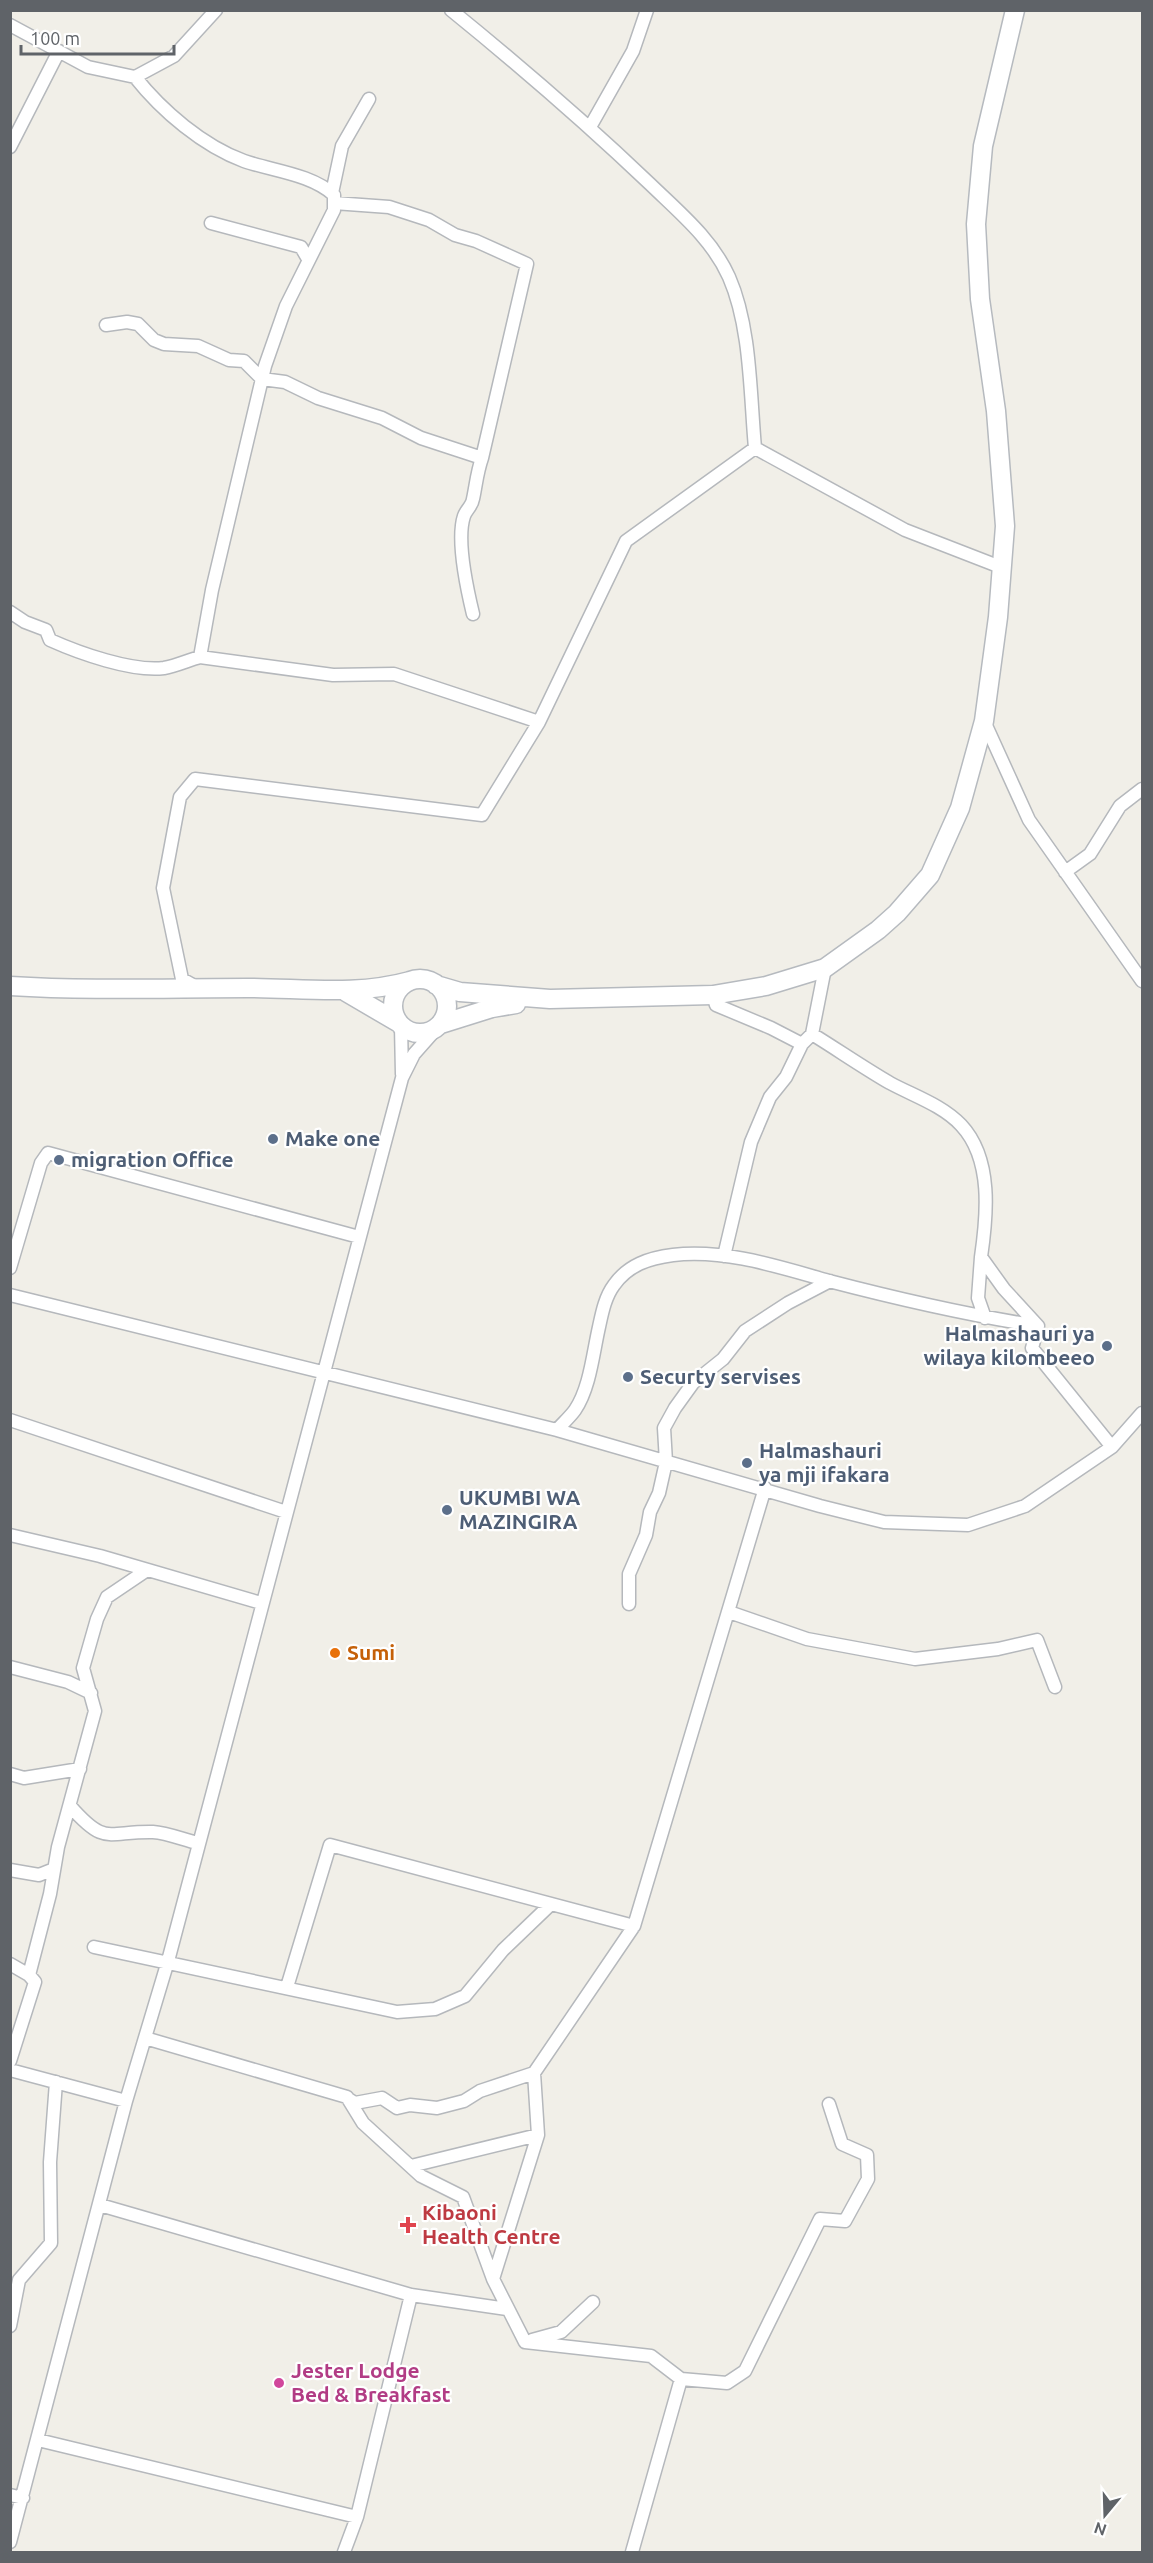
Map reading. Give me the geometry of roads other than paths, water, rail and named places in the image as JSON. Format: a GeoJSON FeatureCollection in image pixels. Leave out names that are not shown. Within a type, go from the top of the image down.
{"type":"FeatureCollection","features":[{"type":"Feature","properties":{"kind":"main road"},"geometry":{"type":"LineString","coordinates":[[10,986],[133,991],[248,988],[345,992],[381,989],[410,981],[426,980],[460,992],[550,999],[713,995],[766,986],[825,968],[897,913],[930,875],[960,808],[984,721],[1003,568],[1005,526],[996,411],[980,299],[976,224],[983,146],[1015,10]]}},
{"type":"Feature","properties":{"kind":"main road"},"geometry":{"type":"LineString","coordinates":[[400,1025],[393,1013],[393,1002],[397,992],[410,981]]}},
{"type":"Feature","properties":{"kind":"main road"},"geometry":{"type":"LineString","coordinates":[[436,985],[444,994],[447,1007],[439,1026]]}},
{"type":"Feature","properties":{"kind":"main road"},"geometry":{"type":"LineString","coordinates":[[345,992],[415,1033],[492,1008],[550,999]]}},
{"type":"Feature","properties":{"kind":"street"},"geometry":{"type":"LineString","coordinates":[[135,77],[174,56],[216,10]]}},
{"type":"Feature","properties":{"kind":"street"},"geometry":{"type":"LineString","coordinates":[[451,10],[535,78],[590,127],[711,244],[729,277],[741,312],[755,448]]}},
{"type":"Feature","properties":{"kind":"street"},"geometry":{"type":"LineString","coordinates":[[590,127],[633,51],[647,10]]}},
{"type":"Feature","properties":{"kind":"street"},"geometry":{"type":"LineString","coordinates":[[10,25],[88,67],[135,77],[159,104],[212,146],[243,160],[323,186],[333,198],[399,210],[429,220],[455,235],[476,241],[527,264],[482,458],[474,482],[473,501],[464,515],[462,549],[473,614]]}},
{"type":"Feature","properties":{"kind":"street"},"geometry":{"type":"LineString","coordinates":[[10,147],[59,51]]}},
{"type":"Feature","properties":{"kind":"street"},"geometry":{"type":"LineString","coordinates":[[200,657],[212,590],[262,379],[286,306],[334,210],[333,198],[342,146],[369,99]]}},
{"type":"Feature","properties":{"kind":"street"},"geometry":{"type":"LineString","coordinates":[[211,223],[301,248],[308,259]]}},
{"type":"Feature","properties":{"kind":"street"},"geometry":{"type":"LineString","coordinates":[[106,325],[127,322],[138,324],[154,340],[164,344],[198,346],[229,360],[244,361],[262,379],[285,382],[318,398],[382,418],[421,438],[482,458]]}},
{"type":"Feature","properties":{"kind":"street"},"geometry":{"type":"LineString","coordinates":[[755,448],[905,530],[1003,568]]}},
{"type":"Feature","properties":{"kind":"street"},"geometry":{"type":"LineString","coordinates":[[201,990],[182,978],[163,888],[180,797],[195,779],[482,815],[539,722],[626,541],[755,448]]}},
{"type":"Feature","properties":{"kind":"street"},"geometry":{"type":"LineString","coordinates":[[10,612],[25,622],[46,630],[50,640],[74,650],[129,664],[164,668],[200,657],[333,675],[394,674],[539,722]]}},
{"type":"Feature","properties":{"kind":"street"},"geometry":{"type":"LineString","coordinates":[[984,721],[1029,820],[1143,981]]}},
{"type":"Feature","properties":{"kind":"street"},"geometry":{"type":"LineString","coordinates":[[1065,872],[1090,854],[1120,806],[1143,789]]}},
{"type":"Feature","properties":{"kind":"street"},"geometry":{"type":"LineString","coordinates":[[724,1256],[743,1185],[751,1142],[762,1112],[786,1077],[802,1044],[812,1034],[825,968]]}},
{"type":"Feature","properties":{"kind":"street"},"geometry":{"type":"LineString","coordinates":[[713,995],[716,1005],[802,1044]]}},
{"type":"Feature","properties":{"kind":"street"},"geometry":{"type":"LineString","coordinates":[[400,1025],[402,1078]]}},
{"type":"Feature","properties":{"kind":"street"},"geometry":{"type":"LineString","coordinates":[[10,2542],[16,2496],[38,2440],[126,2101],[168,1961],[261,1603],[325,1375],[402,1078],[414,1054],[439,1026]]}},
{"type":"Feature","properties":{"kind":"street"},"geometry":{"type":"LineString","coordinates":[[812,1034],[891,1083],[933,1105],[962,1125],[978,1152],[987,1202],[978,1298],[986,1318]]}},
{"type":"Feature","properties":{"kind":"street"},"geometry":{"type":"LineString","coordinates":[[10,1268],[41,1163],[48,1153],[359,1237]]}},
{"type":"Feature","properties":{"kind":"street"},"geometry":{"type":"LineString","coordinates":[[556,1430],[575,1409],[585,1386],[604,1303],[614,1284],[633,1266],[650,1259],[675,1255],[724,1256],[784,1267],[830,1281],[986,1318],[1038,1326]]}},
{"type":"Feature","properties":{"kind":"street"},"geometry":{"type":"LineString","coordinates":[[981,1257],[1004,1289],[1038,1326]]}},
{"type":"Feature","properties":{"kind":"street"},"geometry":{"type":"LineString","coordinates":[[629,1604],[629,1574],[646,1535],[666,1462],[664,1428],[675,1407],[693,1383],[723,1359],[745,1331],[802,1294],[830,1281]]}},
{"type":"Feature","properties":{"kind":"street"},"geometry":{"type":"LineString","coordinates":[[10,1295],[325,1375],[556,1430],[765,1488],[820,1506],[884,1522],[968,1525],[1025,1506],[1112,1447],[1143,1413]]}},
{"type":"Feature","properties":{"kind":"street"},"geometry":{"type":"LineString","coordinates":[[1038,1326],[1032,1348],[1112,1447]]}},
{"type":"Feature","properties":{"kind":"street"},"geometry":{"type":"LineString","coordinates":[[10,1420],[286,1512]]}},
{"type":"Feature","properties":{"kind":"street"},"geometry":{"type":"LineString","coordinates":[[145,2038],[347,2097],[355,2103],[382,2098],[397,2108],[410,2104],[437,2108],[464,2101],[480,2091],[534,2073],[634,1926],[765,1488]]}},
{"type":"Feature","properties":{"kind":"street"},"geometry":{"type":"LineString","coordinates":[[10,1535],[147,1570],[261,1603]]}},
{"type":"Feature","properties":{"kind":"street"},"geometry":{"type":"LineString","coordinates":[[29,1975],[95,1711],[83,1668],[94,1629],[107,1597],[147,1570]]}},
{"type":"Feature","properties":{"kind":"street"},"geometry":{"type":"LineString","coordinates":[[729,1612],[807,1639],[915,1659],[998,1649],[1037,1640],[1055,1687]]}},
{"type":"Feature","properties":{"kind":"street"},"geometry":{"type":"LineString","coordinates":[[10,1667],[72,1684],[91,1693]]}},
{"type":"Feature","properties":{"kind":"street"},"geometry":{"type":"LineString","coordinates":[[72,1684],[85,1672]]}},
{"type":"Feature","properties":{"kind":"street"},"geometry":{"type":"LineString","coordinates":[[10,1774],[24,1778],[80,1769]]}},
{"type":"Feature","properties":{"kind":"street"},"geometry":{"type":"LineString","coordinates":[[70,1806],[93,1830],[116,1836],[154,1832],[198,1843]]}},
{"type":"Feature","properties":{"kind":"street"},"geometry":{"type":"LineString","coordinates":[[287,1988],[330,1845],[634,1926]]}},
{"type":"Feature","properties":{"kind":"street"},"geometry":{"type":"LineString","coordinates":[[10,1870],[39,1875],[54,1869]]}},
{"type":"Feature","properties":{"kind":"street"},"geometry":{"type":"LineString","coordinates":[[94,1947],[168,1961],[397,2012],[435,2009],[465,1996],[503,1950],[551,1904]]}},
{"type":"Feature","properties":{"kind":"street"},"geometry":{"type":"LineString","coordinates":[[10,1964],[29,1975],[35,1982],[10,2061]]}},
{"type":"Feature","properties":{"kind":"street"},"geometry":{"type":"LineString","coordinates":[[10,2070],[126,2101]]}},
{"type":"Feature","properties":{"kind":"street"},"geometry":{"type":"LineString","coordinates":[[494,2279],[538,2135],[534,2073]]}},
{"type":"Feature","properties":{"kind":"street"},"geometry":{"type":"LineString","coordinates":[[10,2325],[19,2280],[51,2243],[50,2162],[56,2082]]}},
{"type":"Feature","properties":{"kind":"street"},"geometry":{"type":"LineString","coordinates":[[347,2097],[363,2123],[421,2176],[463,2197],[494,2279],[525,2342]]}},
{"type":"Feature","properties":{"kind":"street"},"geometry":{"type":"LineString","coordinates":[[525,2342],[651,2356],[681,2379],[727,2383],[745,2371],[820,2219],[845,2221],[868,2179],[867,2156],[842,2144],[829,2104]]}},
{"type":"Feature","properties":{"kind":"street"},"geometry":{"type":"LineString","coordinates":[[411,2166],[538,2135]]}},
{"type":"Feature","properties":{"kind":"street"},"geometry":{"type":"LineString","coordinates":[[100,2205],[411,2295],[507,2309]]}},
{"type":"Feature","properties":{"kind":"street"},"geometry":{"type":"LineString","coordinates":[[344,2553],[357,2517],[411,2295]]}},
{"type":"Feature","properties":{"kind":"street"},"geometry":{"type":"LineString","coordinates":[[525,2342],[561,2332],[593,2302]]}},
{"type":"Feature","properties":{"kind":"street"},"geometry":{"type":"LineString","coordinates":[[632,2553],[681,2379]]}},
{"type":"Feature","properties":{"kind":"street"},"geometry":{"type":"LineString","coordinates":[[38,2440],[357,2517]]}},
{"type":"Feature","properties":{"kind":"place","name":"Make one"},"geometry":{"type":"Point","coordinates":[273,1139]}},
{"type":"Feature","properties":{"kind":"place","name":"migration Office"},"geometry":{"type":"Point","coordinates":[59,1160]}},
{"type":"Feature","properties":{"kind":"place","name":"Halmashauri ya wilaya kilombeeo"},"geometry":{"type":"Point","coordinates":[1107,1346]}},
{"type":"Feature","properties":{"kind":"place","name":"Securty servises"},"geometry":{"type":"Point","coordinates":[628,1377]}},
{"type":"Feature","properties":{"kind":"place","name":"Halmashauri ya mji ifakara"},"geometry":{"type":"Point","coordinates":[747,1463]}},
{"type":"Feature","properties":{"kind":"place","name":"UKUMBI WA MAZINGIRA"},"geometry":{"type":"Point","coordinates":[447,1510]}},
{"type":"Feature","properties":{"kind":"place","name":"Sumi"},"geometry":{"type":"Point","coordinates":[335,1653]}},
{"type":"Feature","properties":{"kind":"place","name":"Kibaoni Health Centre"},"geometry":{"type":"Point","coordinates":[408,2225]}},
{"type":"Feature","properties":{"kind":"place","name":"Jester Lodge Bed & Breakfast"},"geometry":{"type":"Point","coordinates":[279,2383]}}]}
